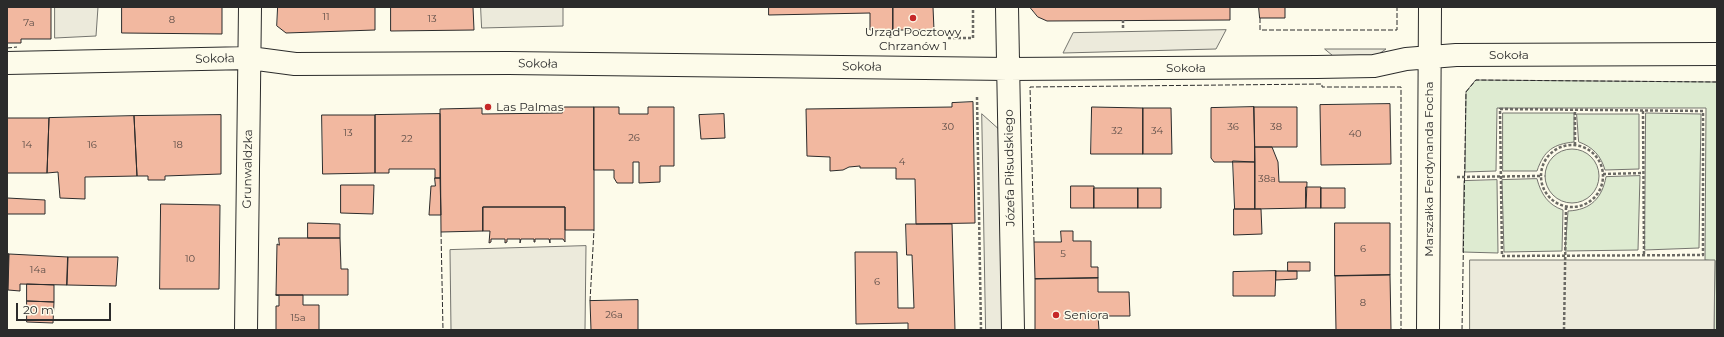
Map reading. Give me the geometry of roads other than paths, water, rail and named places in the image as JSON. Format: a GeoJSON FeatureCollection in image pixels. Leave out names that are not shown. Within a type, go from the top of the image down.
{"type":"FeatureCollection","features":[{"type":"Feature","properties":{"kind":"street","name":"Grunwaldzka"},"geometry":{"type":"LineString","coordinates":[[246,330],[250,7]]}},
{"type":"Feature","properties":{"kind":"street","name":"Józefa Piłsudskiego"},"geometry":{"type":"LineString","coordinates":[[1007,7],[1013,330]]}},
{"type":"Feature","properties":{"kind":"street","name":"Marszałka Ferdynanda Focha"},"geometry":{"type":"LineString","coordinates":[[1428,330],[1430,7]]}},
{"type":"Feature","properties":{"kind":"street","name":"Sokoła"},"geometry":{"type":"LineString","coordinates":[[7,63],[250,58],[295,64],[508,63],[1008,69],[1374,66],[1430,57],[1464,55],[1717,54]]}},
{"type":"Feature","properties":{"kind":"place","name":"Urząd Pocztowy Chrzanów 1"},"geometry":{"type":"Point","coordinates":[913,18]}},
{"type":"Feature","properties":{"kind":"place","name":"Las Palmas"},"geometry":{"type":"Point","coordinates":[488,107]}},
{"type":"Feature","properties":{"kind":"place","name":"Seniora"},"geometry":{"type":"Point","coordinates":[1056,315]}}]}
